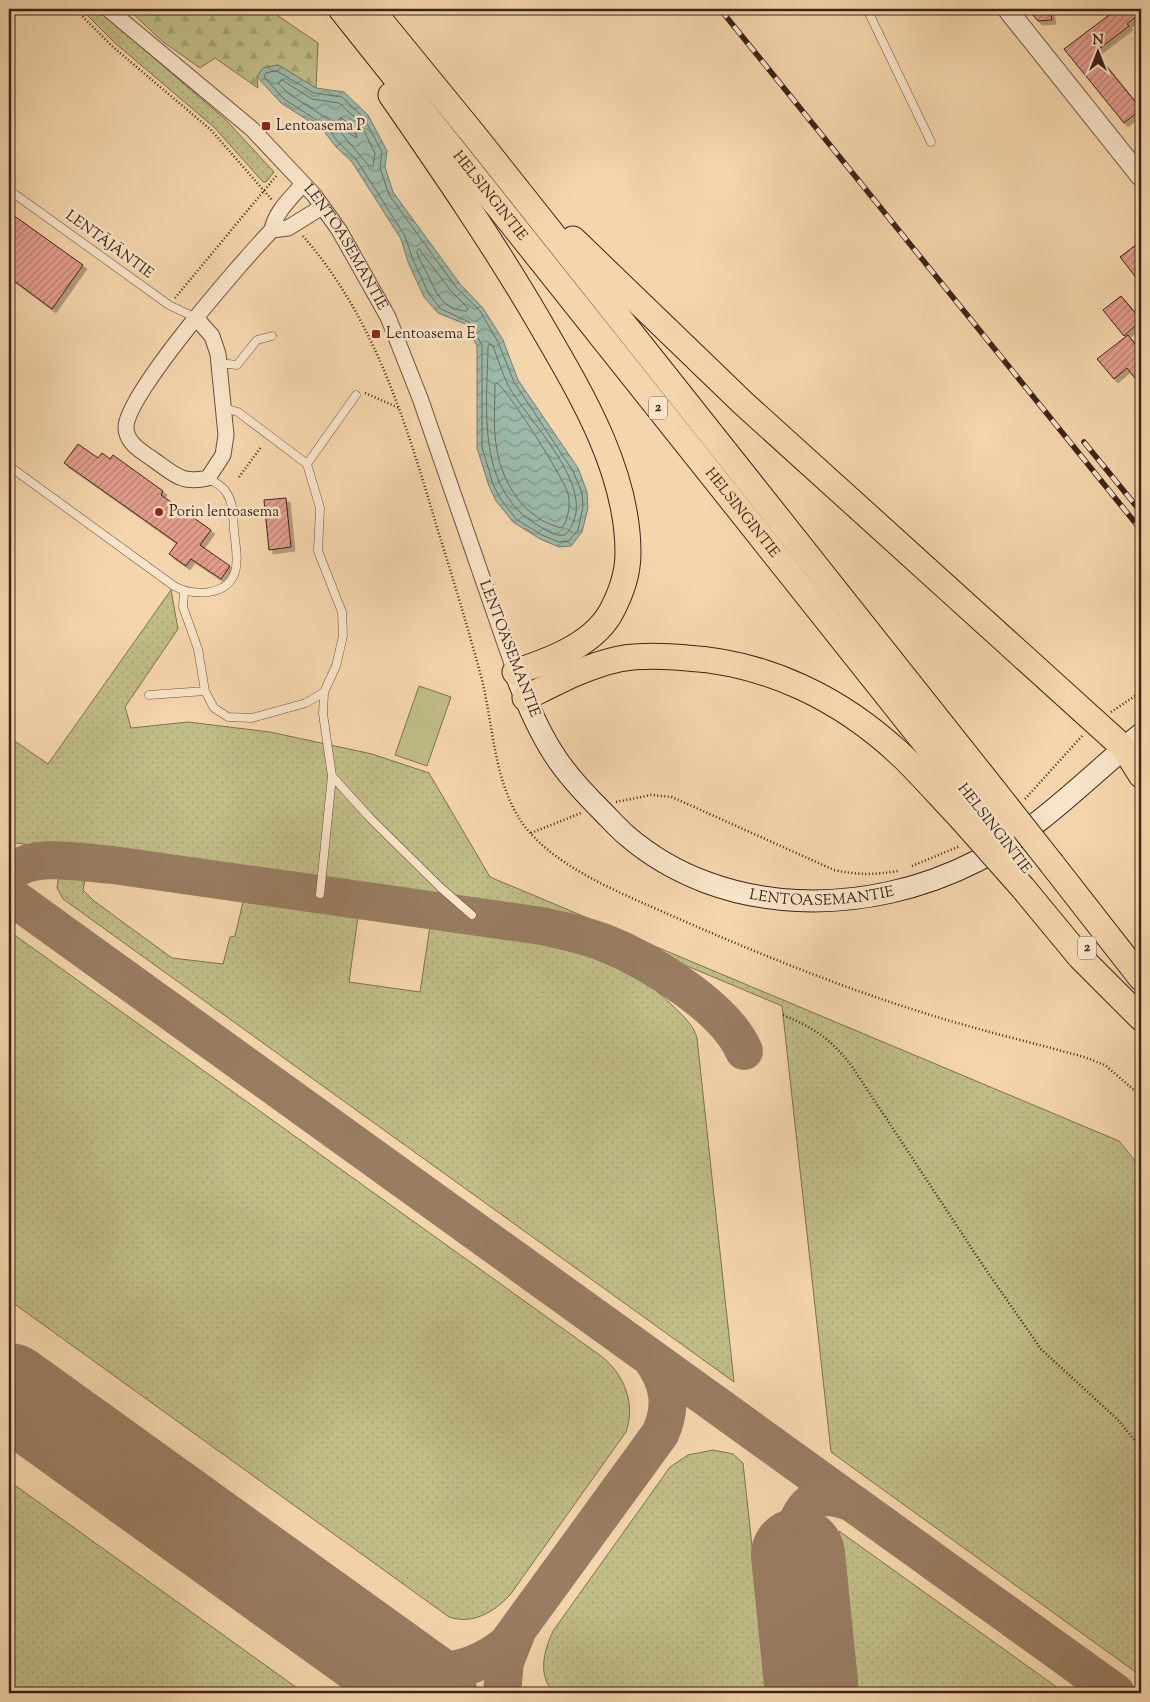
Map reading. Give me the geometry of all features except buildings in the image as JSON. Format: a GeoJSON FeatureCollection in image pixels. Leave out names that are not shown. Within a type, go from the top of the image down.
{"type":"FeatureCollection","features":[{"type":"Feature","properties":{"kind":"highway"},"geometry":{"type":"LineString","coordinates":[[331,9],[500,255],[548,336],[594,420],[612,468],[622,504],[628,554],[622,585],[609,616],[596,630],[574,647],[546,661],[515,672]]}},
{"type":"Feature","properties":{"kind":"highway","name":"HELSINGINTIE"},"geometry":{"type":"LineString","coordinates":[[341,9],[968,812],[1141,1017]]}},
{"type":"Feature","properties":{"kind":"highway","name":"HELSINGINTIE"},"geometry":{"type":"LineString","coordinates":[[371,9],[474,135],[1141,978]]}},
{"type":"Feature","properties":{"kind":"highway"},"geometry":{"type":"LineString","coordinates":[[474,135],[529,187],[574,240],[736,396],[1096,722],[1133,741],[1141,775]]}},
{"type":"Feature","properties":{"kind":"highway"},"geometry":{"type":"LineString","coordinates":[[525,698],[584,670],[620,659],[674,657],[708,659],[748,667],[785,679],[817,693],[843,710],[899,753],[968,812]]}},
{"type":"Feature","properties":{"kind":"main road","name":"LENTOASEMANTIE"},"geometry":{"type":"LineString","coordinates":[[515,672],[525,698],[553,754],[585,794],[627,836],[658,857],[689,874],[758,896],[804,902],[842,901],[906,890],[935,881],[979,861],[1040,822],[1133,741]]}},
{"type":"Feature","properties":{"kind":"street","name":"LENTOASEMANTIE"},"geometry":{"type":"LineString","coordinates":[[108,9],[252,129],[303,184],[343,237],[388,317],[420,398],[515,672]]}},
{"type":"Feature","properties":{"kind":"street"},"geometry":{"type":"LineString","coordinates":[[1007,9],[1141,177]]}},
{"type":"Feature","properties":{"kind":"street"},"geometry":{"type":"LineString","coordinates":[[196,318],[212,336],[219,363],[226,435],[223,455],[208,478],[192,482],[178,478],[132,445],[126,428],[132,410],[143,390],[196,318],[272,230],[273,222],[281,209],[303,184]]}},
{"type":"Feature","properties":{"kind":"street"},"geometry":{"type":"LineString","coordinates":[[272,230],[288,228],[322,207]]}},
{"type":"Feature","properties":{"kind":"lane"},"geometry":{"type":"LineString","coordinates":[[867,9],[931,142]]}},
{"type":"Feature","properties":{"kind":"lane","name":"LENTÄJÄNTIE"},"geometry":{"type":"LineString","coordinates":[[9,190],[169,305],[196,318]]}},
{"type":"Feature","properties":{"kind":"lane"},"geometry":{"type":"LineString","coordinates":[[219,363],[237,365],[257,340],[272,336]]}},
{"type":"Feature","properties":{"kind":"lane"},"geometry":{"type":"LineString","coordinates":[[307,464],[356,395]]}},
{"type":"Feature","properties":{"kind":"lane"},"geometry":{"type":"LineString","coordinates":[[224,408],[238,412],[307,464],[320,508],[318,551],[342,612],[343,636],[336,666],[324,692],[323,714],[332,776],[320,894]]}},
{"type":"Feature","properties":{"kind":"lane"},"geometry":{"type":"LineString","coordinates":[[9,466],[184,592],[213,591],[226,585],[235,574],[233,508],[226,491],[208,478]]}},
{"type":"Feature","properties":{"kind":"lane"},"geometry":{"type":"LineString","coordinates":[[184,592],[183,607],[198,649],[205,691],[214,708],[228,717],[252,718],[306,703],[324,692]]}},
{"type":"Feature","properties":{"kind":"lane"},"geometry":{"type":"LineString","coordinates":[[149,695],[205,691]]}},
{"type":"Feature","properties":{"kind":"lane"},"geometry":{"type":"LineString","coordinates":[[332,776],[412,860],[472,915]]}},
{"type":"Feature","properties":{"kind":"path"},"geometry":{"type":"LineString","coordinates":[[75,9],[113,47]]}},
{"type":"Feature","properties":{"kind":"path"},"geometry":{"type":"LineString","coordinates":[[169,305],[264,191]]}},
{"type":"Feature","properties":{"kind":"path"},"geometry":{"type":"LineString","coordinates":[[356,395],[365,392],[399,408]]}},
{"type":"Feature","properties":{"kind":"path"},"geometry":{"type":"LineString","coordinates":[[240,477],[262,447]]}},
{"type":"Feature","properties":{"kind":"path"},"geometry":{"type":"LineString","coordinates":[[1022,802],[1096,722],[1141,692]]}},
{"type":"Feature","properties":{"kind":"path"},"geometry":{"type":"LineString","coordinates":[[614,802],[644,796],[672,797],[834,870],[858,875],[877,875],[902,870]]}},
{"type":"Feature","properties":{"kind":"path"},"geometry":{"type":"LineString","coordinates":[[531,833],[586,812]]}},
{"type":"Feature","properties":{"kind":"path"},"geometry":{"type":"LineString","coordinates":[[910,867],[934,859],[964,844]]}},
{"type":"Feature","properties":{"kind":"path"},"geometry":{"type":"LineString","coordinates":[[783,1016],[808,1026],[832,1042],[852,1065],[984,1268],[1041,1349],[1118,1420],[1141,1448]]}},
{"type":"Feature","properties":{"kind":"green space"},"geometry":{"type":"Polygon","coordinates":[[[81,9],[97,9],[226,120],[274,172],[266,182],[263,182],[214,127],[115,43],[81,9]]]}},
{"type":"Feature","properties":{"kind":"green space"},"geometry":{"type":"Polygon","coordinates":[[[128,9],[268,9],[318,43],[316,88],[278,65],[263,68],[257,77],[258,88],[215,58],[200,68],[162,41],[128,9]]]}},
{"type":"Feature","properties":{"kind":"green space"},"geometry":{"type":"Polygon","coordinates":[[[171,590],[178,629],[125,707],[131,728],[188,722],[270,732],[372,754],[429,773],[490,877],[1119,1141],[1141,1168],[1141,1676],[831,1452],[782,1006],[578,920],[543,911],[227,866],[201,859],[119,850],[78,852],[9,842],[9,737],[48,764],[171,590]]]}},
{"type":"Feature","properties":{"kind":"green space"},"geometry":{"type":"Polygon","coordinates":[[[419,686],[451,697],[427,766],[395,755],[419,686]]]}},
{"type":"Feature","properties":{"kind":"green space"},"geometry":{"type":"Polygon","coordinates":[[[68,873],[86,875],[83,890],[94,901],[172,958],[223,964],[230,937],[235,936],[243,902],[358,916],[349,982],[420,992],[430,926],[560,945],[610,962],[649,984],[687,1020],[697,1038],[734,1382],[63,899],[57,888],[58,880],[68,873]]]}},
{"type":"Feature","properties":{"kind":"green space"},"geometry":{"type":"Polygon","coordinates":[[[9,931],[601,1356],[616,1371],[622,1380],[629,1400],[629,1421],[626,1432],[510,1595],[490,1612],[475,1618],[458,1619],[449,1617],[9,1300],[9,931]]]}},
{"type":"Feature","properties":{"kind":"green space"},"geometry":{"type":"Polygon","coordinates":[[[713,1450],[733,1454],[743,1463],[768,1693],[554,1693],[545,1679],[544,1671],[545,1655],[553,1631],[670,1467],[688,1455],[713,1450]]]}},
{"type":"Feature","properties":{"kind":"green space"},"geometry":{"type":"Polygon","coordinates":[[[9,1481],[304,1693],[9,1693],[9,1481]]]}},
{"type":"Feature","properties":{"kind":"green space"},"geometry":{"type":"Polygon","coordinates":[[[839,1531],[1065,1693],[856,1693],[839,1531]]]}},
{"type":"Feature","properties":{"kind":"water"},"geometry":{"type":"Polygon","coordinates":[[[278,65],[316,88],[344,92],[368,115],[387,151],[385,167],[393,192],[460,284],[483,308],[503,340],[518,380],[578,468],[587,492],[588,508],[582,532],[571,546],[559,547],[540,539],[513,522],[496,501],[489,486],[477,448],[477,346],[465,324],[438,313],[424,297],[408,262],[401,239],[352,162],[336,147],[323,130],[281,103],[257,77],[263,68],[278,65]]]}},
{"type":"Feature","properties":{"kind":"taxiway"},"geometry":{"type":"LineString","coordinates":[[9,872],[20,866],[46,860],[113,865],[542,926],[574,933],[623,951],[684,987],[721,1018],[735,1035],[744,1051]]}},
{"type":"Feature","properties":{"kind":"taxiway"},"geometry":{"type":"LineString","coordinates":[[9,895],[1116,1693]]}},
{"type":"Feature","properties":{"kind":"taxiway"},"geometry":{"type":"LineString","coordinates":[[365,1646],[383,1656],[402,1663],[419,1668],[437,1670],[472,1665],[507,1644],[660,1434],[667,1414],[667,1394],[661,1376],[650,1357]]}},
{"type":"Feature","properties":{"kind":"taxiway"},"geometry":{"type":"LineString","coordinates":[[795,1530],[804,1510],[817,1499],[833,1498],[854,1504]]}},
{"type":"Feature","properties":{"kind":"taxiway"},"geometry":{"type":"LineString","coordinates":[[502,1693],[505,1662],[516,1634]]}},
{"type":"Feature","properties":{"kind":"runway"},"geometry":{"type":"LineString","coordinates":[[9,1390],[430,1693]]}},
{"type":"Feature","properties":{"kind":"runway"},"geometry":{"type":"LineString","coordinates":[[798,1555],[812,1693]]}},
{"type":"Feature","properties":{"kind":"railway"},"geometry":{"type":"LineString","coordinates":[[720,9],[1141,530]]}},
{"type":"Feature","properties":{"kind":"railway"},"geometry":{"type":"LineString","coordinates":[[1084,442],[1141,512]]}},
{"type":"Feature","properties":{"kind":"place","name":"Lentoasema P"},"geometry":{"type":"Point","coordinates":[266,126]}},
{"type":"Feature","properties":{"kind":"place","name":"Lentoasema E"},"geometry":{"type":"Point","coordinates":[376,334]}},
{"type":"Feature","properties":{"kind":"place","name":"Porin lentoasema"},"geometry":{"type":"Point","coordinates":[159,512]}}]}
